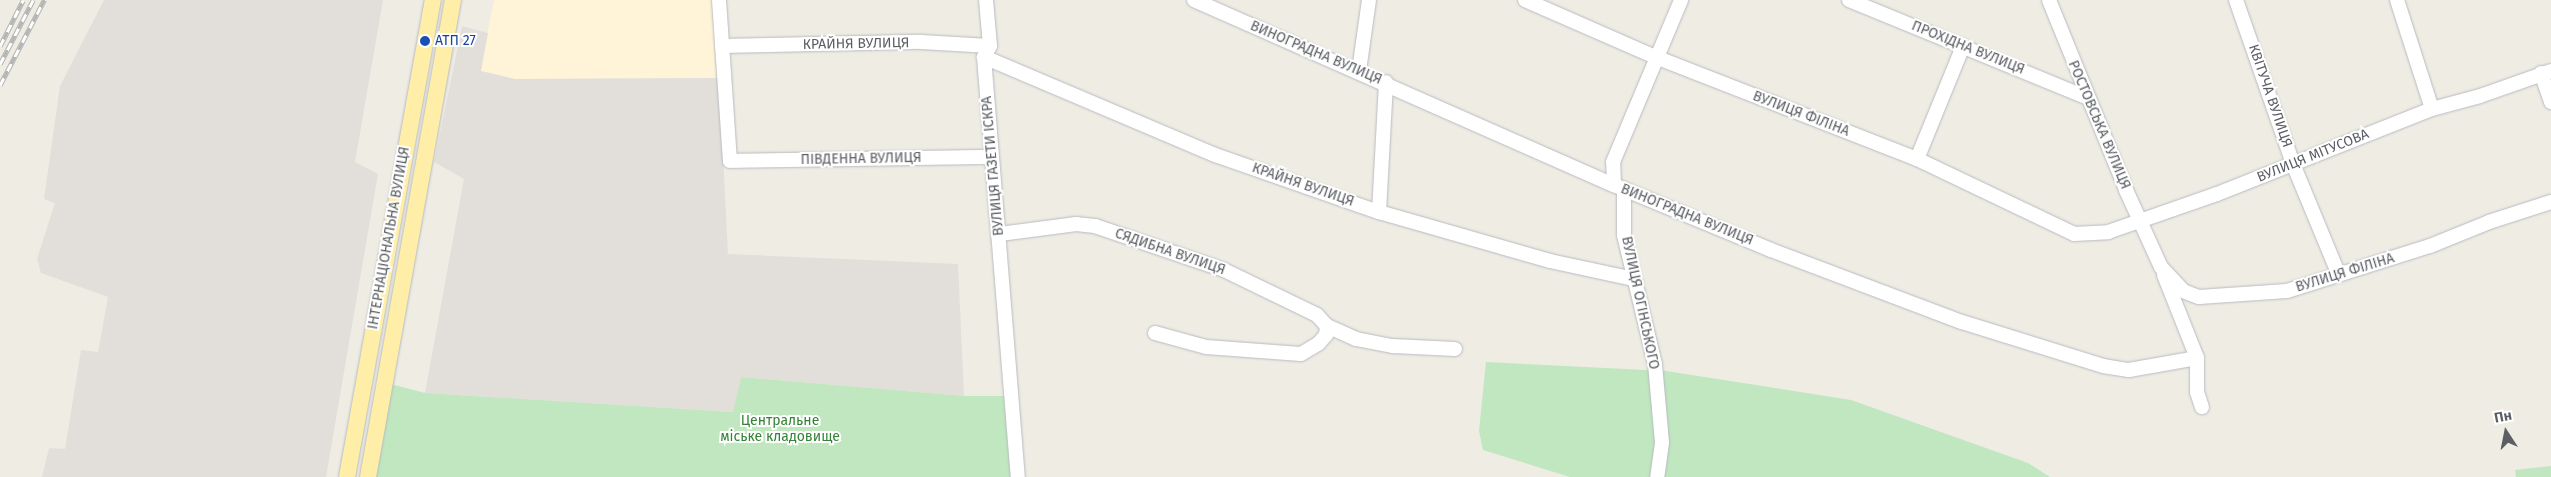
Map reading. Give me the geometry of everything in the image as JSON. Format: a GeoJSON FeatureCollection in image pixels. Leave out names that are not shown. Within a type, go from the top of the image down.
{"type":"FeatureCollection","features":[{"type":"Feature","properties":{"kind":"main road","name":"ІНТЕРНАЦІОНАЛЬНА ВУЛИЦЯ"},"geometry":{"type":"LineString","coordinates":[[348,477],[433,0]]}},
{"type":"Feature","properties":{"kind":"main road","name":"ІНТЕРНАЦІОНАЛЬНА ВУЛИЦЯ"},"geometry":{"type":"LineString","coordinates":[[368,477],[453,0]]}},
{"type":"Feature","properties":{"kind":"street"},"geometry":{"type":"LineString","coordinates":[[718,0],[722,46]]}},
{"type":"Feature","properties":{"kind":"street","name":"ВУЛИЦЯ ГАЗЕТИ ІСКРА"},"geometry":{"type":"LineString","coordinates":[[986,0],[992,157],[1000,234],[1005,333],[1018,477]]}},
{"type":"Feature","properties":{"kind":"street","name":"ВИНОГРАДНА ВУЛИЦЯ"},"geometry":{"type":"LineString","coordinates":[[1194,0],[1386,82],[1619,187],[1771,250],[1962,322],[2072,358],[2129,370],[2197,358]]}},
{"type":"Feature","properties":{"kind":"street"},"geometry":{"type":"LineString","coordinates":[[1359,71],[1369,0]]}},
{"type":"Feature","properties":{"kind":"street","name":"ВУЛИЦЯ ФІЛІНА"},"geometry":{"type":"LineString","coordinates":[[1525,0],[1658,58],[1917,159],[2074,234]]}},
{"type":"Feature","properties":{"kind":"street","name":"ВУЛИЦЯ ОГІНСЬКОГО"},"geometry":{"type":"LineString","coordinates":[[1657,477],[1662,443],[1655,364],[1633,279],[1624,235],[1619,187],[1613,162],[1681,0]]}},
{"type":"Feature","properties":{"kind":"street","name":"ПРОХІДНА ВУЛИЦЯ"},"geometry":{"type":"LineString","coordinates":[[1849,0],[2086,97]]}},
{"type":"Feature","properties":{"kind":"street","name":"РОСТОВСЬКА ВУЛИЦЯ"},"geometry":{"type":"LineString","coordinates":[[2049,0],[2086,97],[2154,249]]}},
{"type":"Feature","properties":{"kind":"street","name":"КВІТУЧА ВУЛИЦЯ"},"geometry":{"type":"LineString","coordinates":[[2236,0],[2293,164],[2339,275]]}},
{"type":"Feature","properties":{"kind":"street"},"geometry":{"type":"LineString","coordinates":[[2397,0],[2432,109]]}},
{"type":"Feature","properties":{"kind":"street","name":"КРАЙНЯ ВУЛИЦЯ"},"geometry":{"type":"LineString","coordinates":[[722,46],[921,42],[987,52],[1215,155],[1379,212],[1550,261],[1633,279]]}},
{"type":"Feature","properties":{"kind":"street","name":"ПІВДЕННА ВУЛИЦЯ"},"geometry":{"type":"LineString","coordinates":[[722,46],[730,161],[992,157]]}},
{"type":"Feature","properties":{"kind":"street"},"geometry":{"type":"LineString","coordinates":[[1917,159],[1963,46]]}},
{"type":"Feature","properties":{"kind":"street"},"geometry":{"type":"LineString","coordinates":[[2546,72],[2551,102]]}},
{"type":"Feature","properties":{"kind":"street","name":"ВУЛИЦЯ МІТУСОВА"},"geometry":{"type":"LineString","coordinates":[[2074,234],[2108,232],[2293,164],[2432,109],[2480,96],[2546,72]]}},
{"type":"Feature","properties":{"kind":"street"},"geometry":{"type":"LineString","coordinates":[[1379,212],[1386,82]]}},
{"type":"Feature","properties":{"kind":"street","name":"ВУЛИЦЯ ФІЛІНА"},"geometry":{"type":"LineString","coordinates":[[2154,249],[2161,267],[2183,290],[2199,296],[2287,291],[2551,202]]}},
{"type":"Feature","properties":{"kind":"street","name":"СЯДИБНА ВУЛИЦЯ"},"geometry":{"type":"LineString","coordinates":[[1000,234],[1076,224],[1095,226],[1224,270],[1317,315],[1327,326],[1356,339],[1394,346],[1455,350]]}},
{"type":"Feature","properties":{"kind":"street"},"geometry":{"type":"LineString","coordinates":[[2161,267],[2197,358],[2197,392],[2202,407]]}},
{"type":"Feature","properties":{"kind":"street"},"geometry":{"type":"LineString","coordinates":[[1155,333],[1206,347],[1301,354],[1319,343],[1326,335],[1327,326]]}},
{"type":"Feature","properties":{"kind":"shaded area"},"geometry":{"type":"Polygon","coordinates":[[[104,0],[383,0],[355,162],[378,174],[326,477],[42,477],[49,448],[65,449],[81,350],[98,352],[108,297],[41,273],[37,259],[55,203],[44,199],[60,86],[104,0]]]}},
{"type":"Feature","properties":{"kind":"shaded area"},"geometry":{"type":"Polygon","coordinates":[[[494,0],[713,0],[719,78],[515,79],[480,71],[494,0]]]}},
{"type":"Feature","properties":{"kind":"shaded area"},"geometry":{"type":"Polygon","coordinates":[[[462,26],[488,33],[481,71],[515,79],[719,78],[728,254],[958,264],[964,396],[741,377],[734,412],[425,393],[464,179],[434,162],[462,26]]]}},
{"type":"Feature","properties":{"kind":"green space"},"geometry":{"type":"Polygon","coordinates":[[[1486,362],[1666,371],[1851,400],[2028,463],[2050,477],[1570,477],[1483,450],[1479,431],[1486,362]]]}},
{"type":"Feature","properties":{"kind":"green space","name":"Центральне міське кладовище"},"geometry":{"type":"Polygon","coordinates":[[[741,377],[964,396],[1013,396],[1018,477],[368,477],[383,382],[425,393],[733,412],[741,377]]]}},
{"type":"Feature","properties":{"kind":"green space"},"geometry":{"type":"Polygon","coordinates":[[[2551,466],[2551,477],[2516,477],[2515,470],[2551,466]]]}},
{"type":"Feature","properties":{"kind":"railway"},"geometry":{"type":"LineString","coordinates":[[0,46],[23,0]]}},
{"type":"Feature","properties":{"kind":"railway"},"geometry":{"type":"LineString","coordinates":[[0,64],[33,0]]}},
{"type":"Feature","properties":{"kind":"railway"},"geometry":{"type":"LineString","coordinates":[[0,85],[44,0]]}},
{"type":"Feature","properties":{"kind":"place","name":"АТП 27"},"geometry":{"type":"Point","coordinates":[425,41]}}]}
